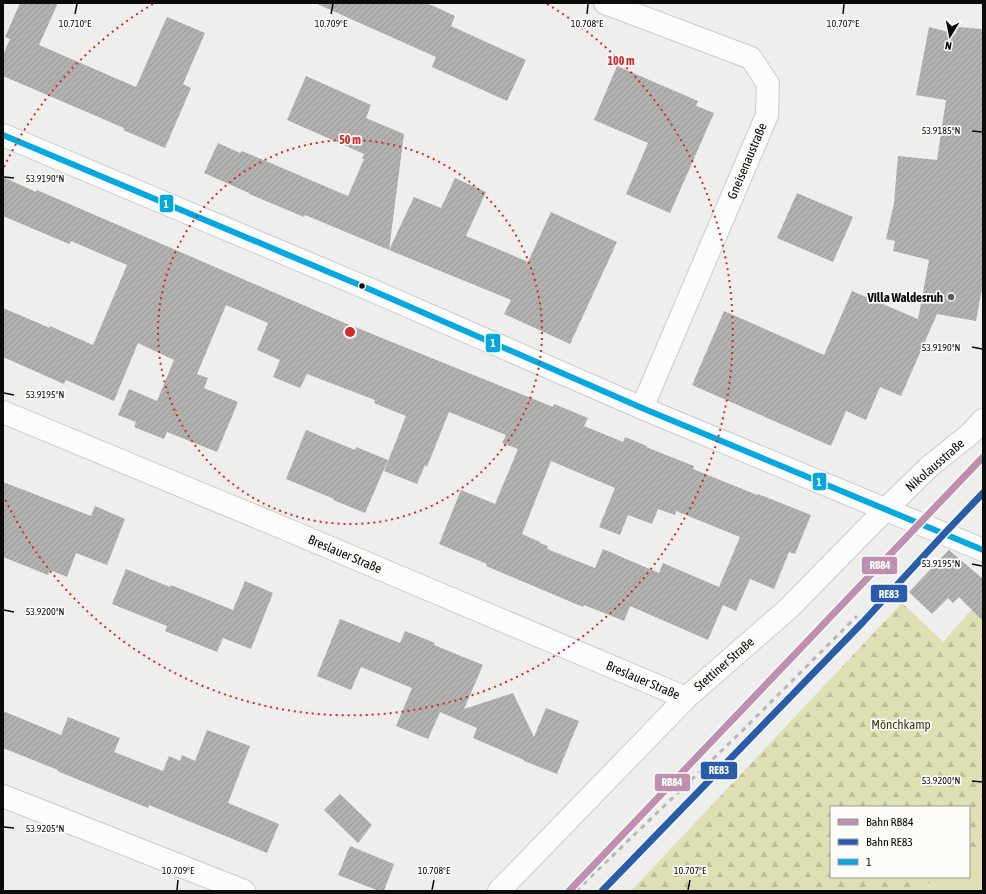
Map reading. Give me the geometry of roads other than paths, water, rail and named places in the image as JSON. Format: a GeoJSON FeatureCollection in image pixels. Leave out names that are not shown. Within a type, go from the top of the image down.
{"type":"FeatureCollection","features":[{"type":"Feature","properties":{"kind":"street","name":"Gneisenaustraße"},"geometry":{"type":"LineString","coordinates":[[605,3],[751,58],[768,84],[767,115],[642,408]]}},
{"type":"Feature","properties":{"kind":"street"},"geometry":{"type":"LineString","coordinates":[[3,135],[370,289],[642,408],[983,550]]}},
{"type":"Feature","properties":{"kind":"street","name":"Breslauer Straße"},"geometry":{"type":"LineString","coordinates":[[3,412],[288,530],[686,698]]}},
{"type":"Feature","properties":{"kind":"street","name":"Nikolausstraße"},"geometry":{"type":"LineString","coordinates":[[886,509],[930,466],[970,434],[983,420]]}},
{"type":"Feature","properties":{"kind":"street","name":"Stettiner Straße"},"geometry":{"type":"LineString","coordinates":[[499,891],[686,698],[789,608],[886,509]]}},
{"type":"Feature","properties":{"kind":"street"},"geometry":{"type":"LineString","coordinates":[[3,796],[244,891]]}},
{"type":"Feature","properties":{"kind":"railway"},"geometry":{"type":"LineString","coordinates":[[576,891],[743,730],[857,616]]}},
{"type":"Feature","properties":{"kind":"rail line","name":"RB84"},"geometry":{"type":"LineString","coordinates":[[569,891],[983,457]]}},
{"type":"Feature","properties":{"kind":"rail line","name":"RE83"},"geometry":{"type":"LineString","coordinates":[[602,891],[863,622],[983,493]]}},
{"type":"Feature","properties":{"kind":"place","name":"Villa Waldesruh"},"geometry":{"type":"Point","coordinates":[951,297]}},
{"type":"Feature","properties":{"kind":"park label","name":"Mönchkamp"},"geometry":{"type":"Point","coordinates":[901,724]}}]}
